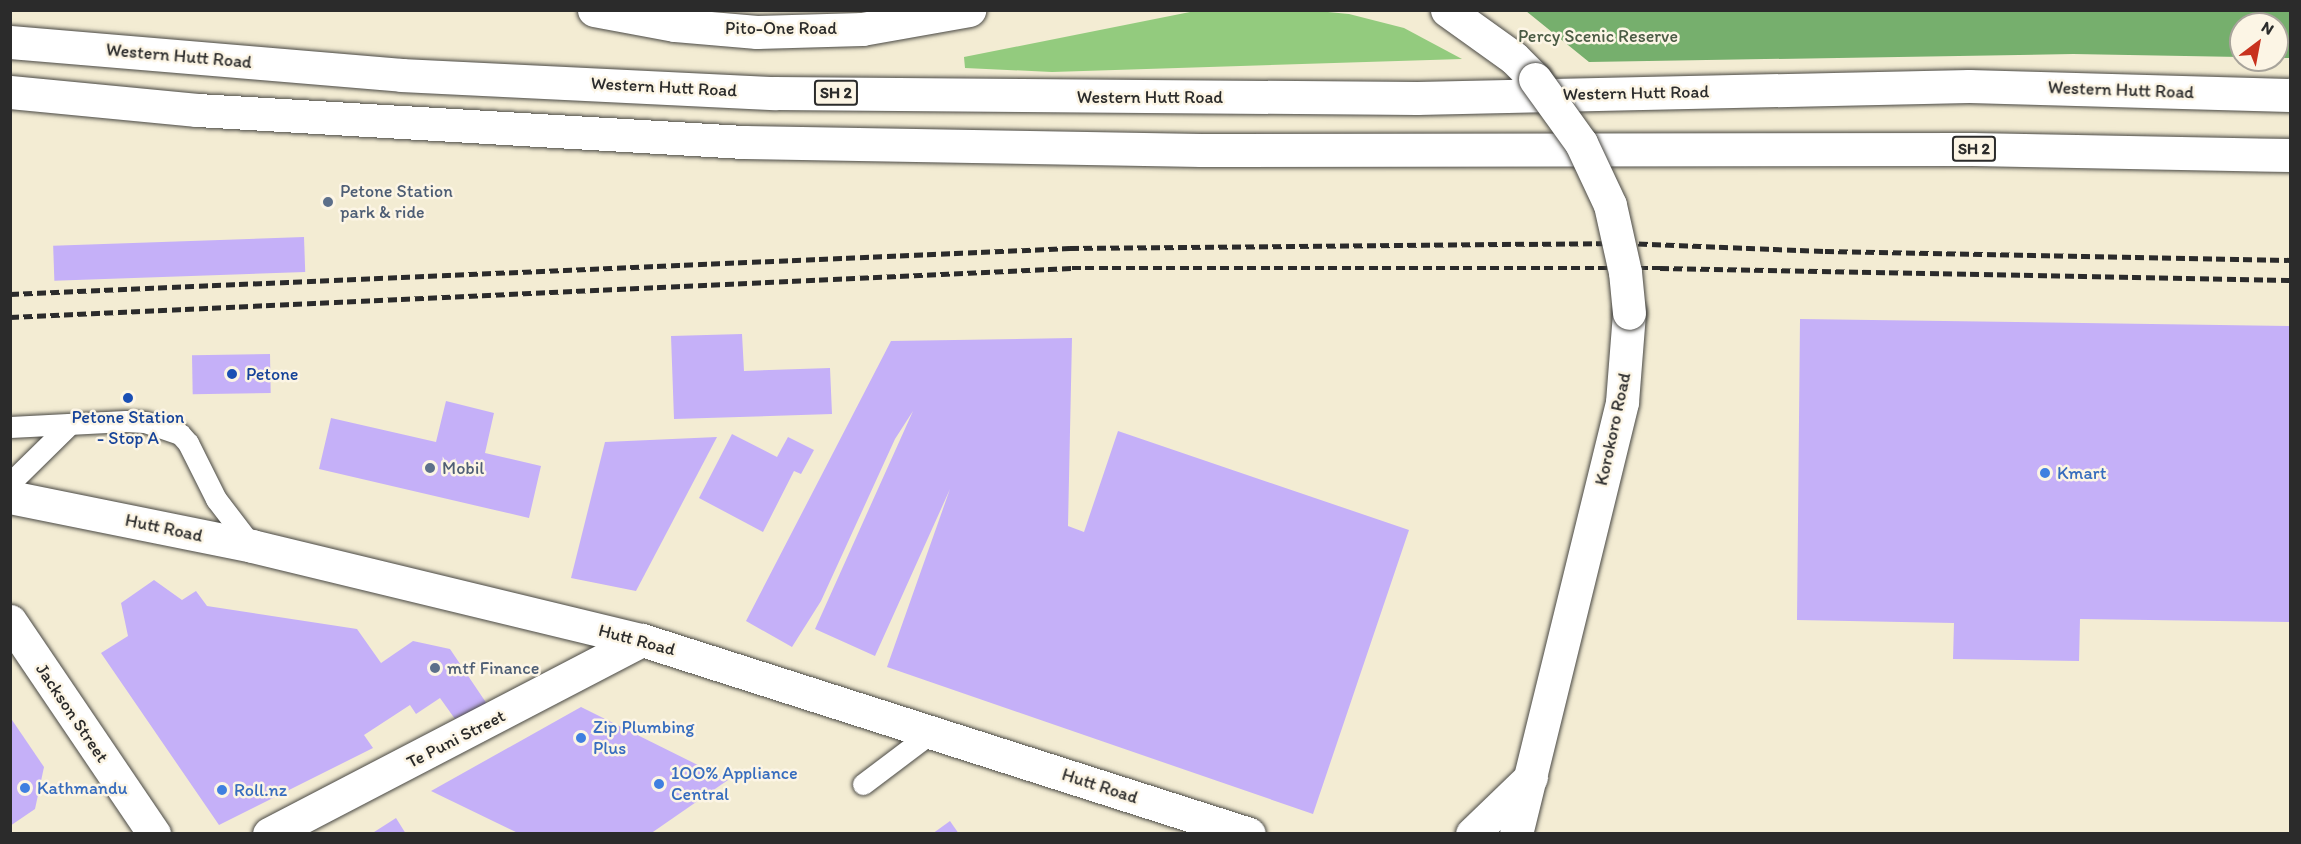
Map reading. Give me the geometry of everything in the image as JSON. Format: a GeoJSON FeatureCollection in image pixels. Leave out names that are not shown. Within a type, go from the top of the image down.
{"type":"FeatureCollection","features":[{"type":"Feature","properties":{"kind":"main road","name":"Pito-One Road"},"geometry":{"type":"LineString","coordinates":[[594,10],[675,25],[757,32],[862,28],[969,10]]}},
{"type":"Feature","properties":{"kind":"main road","name":"Korokoro Road"},"geometry":{"type":"LineString","coordinates":[[1447,10],[1514,58],[1564,114],[1598,176],[1618,237],[1629,312],[1622,402],[1516,834]]}},
{"type":"Feature","properties":{"kind":"main road","name":"Western Hutt Road"},"geometry":{"type":"LineString","coordinates":[[10,42],[402,75],[774,93],[1417,98],[1970,86],[2290,95]]}},
{"type":"Feature","properties":{"kind":"main road","name":"SH 2"},"geometry":{"type":"LineString","coordinates":[[10,92],[221,112],[744,142],[1201,150],[1972,149],[2290,155]]}},
{"type":"Feature","properties":{"kind":"main road","name":"Hutt Road"},"geometry":{"type":"LineString","coordinates":[[10,497],[252,546],[642,640],[1249,834]]}},
{"type":"Feature","properties":{"kind":"main road","name":"Jackson Street"},"geometry":{"type":"LineString","coordinates":[[10,621],[154,834]]}},
{"type":"Feature","properties":{"kind":"main road","name":"Te Puni Street"},"geometry":{"type":"LineString","coordinates":[[269,834],[642,640]]}},
{"type":"Feature","properties":{"kind":"main road"},"geometry":{"type":"LineString","coordinates":[[1472,834],[1531,777]]}},
{"type":"Feature","properties":{"kind":"lane"},"geometry":{"type":"LineString","coordinates":[[10,427],[145,422],[180,434],[188,442],[216,499],[252,546]]}},
{"type":"Feature","properties":{"kind":"lane"},"geometry":{"type":"LineString","coordinates":[[10,483],[70,424]]}},
{"type":"Feature","properties":{"kind":"lane"},"geometry":{"type":"LineString","coordinates":[[863,784],[932,732]]}},
{"type":"Feature","properties":{"kind":"green space"},"geometry":{"type":"Polygon","coordinates":[[[1307,10],[1349,14],[1404,28],[1462,59],[1052,72],[965,68],[964,57],[1190,12],[1307,10]]]}},
{"type":"Feature","properties":{"kind":"green space","name":"Percy Scenic Reserve"},"geometry":{"type":"Polygon","coordinates":[[[1526,11],[2290,11],[2290,58],[2289,12],[2229,12],[2229,57],[2073,54],[1589,62],[1526,11]]]}},
{"type":"Feature","properties":{"kind":"building"},"geometry":{"type":"Polygon","coordinates":[[[304,237],[305,272],[54,281],[53,246],[304,237]]]}},
{"type":"Feature","properties":{"kind":"building","name":"Kmart"},"geometry":{"type":"Polygon","coordinates":[[[1800,319],[2290,326],[2290,622],[2080,619],[2079,661],[1953,659],[1954,623],[1797,620],[1800,319]]]}},
{"type":"Feature","properties":{"kind":"building"},"geometry":{"type":"Polygon","coordinates":[[[742,334],[744,371],[830,368],[832,414],[674,419],[671,336],[742,334]]]}},
{"type":"Feature","properties":{"kind":"building"},"geometry":{"type":"Polygon","coordinates":[[[1072,338],[1068,526],[1084,532],[1118,431],[1409,530],[1313,814],[887,667],[950,489],[875,656],[815,629],[913,411],[895,439],[821,601],[792,647],[746,621],[891,341],[1072,338]]]}},
{"type":"Feature","properties":{"kind":"building","name":"Petone"},"geometry":{"type":"Polygon","coordinates":[[[270,354],[271,393],[193,394],[192,355],[270,354]]]}},
{"type":"Feature","properties":{"kind":"building","name":"Mobil"},"geometry":{"type":"Polygon","coordinates":[[[446,401],[494,413],[485,453],[541,466],[529,518],[319,469],[331,418],[436,442],[446,401]]]}},
{"type":"Feature","properties":{"kind":"building"},"geometry":{"type":"Polygon","coordinates":[[[732,434],[777,457],[788,437],[814,450],[801,474],[794,471],[763,532],[699,498],[732,434]]]}},
{"type":"Feature","properties":{"kind":"building"},"geometry":{"type":"Polygon","coordinates":[[[717,437],[636,591],[571,578],[605,442],[717,437]]]}},
{"type":"Feature","properties":{"kind":"building"},"geometry":{"type":"Polygon","coordinates":[[[154,580],[182,600],[196,591],[207,606],[357,629],[381,663],[413,641],[450,649],[487,704],[455,719],[440,698],[416,714],[410,705],[364,735],[373,748],[219,825],[101,653],[128,636],[121,603],[154,580]]]}},
{"type":"Feature","properties":{"kind":"building"},"geometry":{"type":"Polygon","coordinates":[[[581,707],[728,780],[650,834],[520,834],[431,791],[581,707]]]}},
{"type":"Feature","properties":{"kind":"building","name":"Kathmandu"},"geometry":{"type":"Polygon","coordinates":[[[10,717],[44,767],[35,809],[10,826],[10,717]]]}},
{"type":"Feature","properties":{"kind":"building"},"geometry":{"type":"Polygon","coordinates":[[[396,818],[406,834],[371,834],[396,818]]]}},
{"type":"Feature","properties":{"kind":"building"},"geometry":{"type":"Polygon","coordinates":[[[950,821],[959,834],[932,834],[950,821]]]}},
{"type":"Feature","properties":{"kind":"railway"},"geometry":{"type":"LineString","coordinates":[[10,294],[1070,248],[1625,243],[1825,251],[2290,260]]}},
{"type":"Feature","properties":{"kind":"railway"},"geometry":{"type":"LineString","coordinates":[[10,317],[1072,268],[1660,268],[2290,280]]}},
{"type":"Feature","properties":{"kind":"place","name":"Petone Station park & ride"},"geometry":{"type":"Point","coordinates":[328,202]}},
{"type":"Feature","properties":{"kind":"place","name":"Petone"},"geometry":{"type":"Point","coordinates":[232,374]}},
{"type":"Feature","properties":{"kind":"place","name":"Petone Station - Stop A"},"geometry":{"type":"Point","coordinates":[128,398]}},
{"type":"Feature","properties":{"kind":"place","name":"Mobil"},"geometry":{"type":"Point","coordinates":[430,468]}},
{"type":"Feature","properties":{"kind":"place","name":"Kmart"},"geometry":{"type":"Point","coordinates":[2045,473]}},
{"type":"Feature","properties":{"kind":"place","name":"mtf Finance"},"geometry":{"type":"Point","coordinates":[435,668]}},
{"type":"Feature","properties":{"kind":"place","name":"Zip Plumbing Plus"},"geometry":{"type":"Point","coordinates":[581,738]}},
{"type":"Feature","properties":{"kind":"place","name":"1OO% Appliance Central"},"geometry":{"type":"Point","coordinates":[659,784]}},
{"type":"Feature","properties":{"kind":"place","name":"Kathmandu"},"geometry":{"type":"Point","coordinates":[25,788]}},
{"type":"Feature","properties":{"kind":"place","name":"Roll.nz"},"geometry":{"type":"Point","coordinates":[222,790]}}]}
